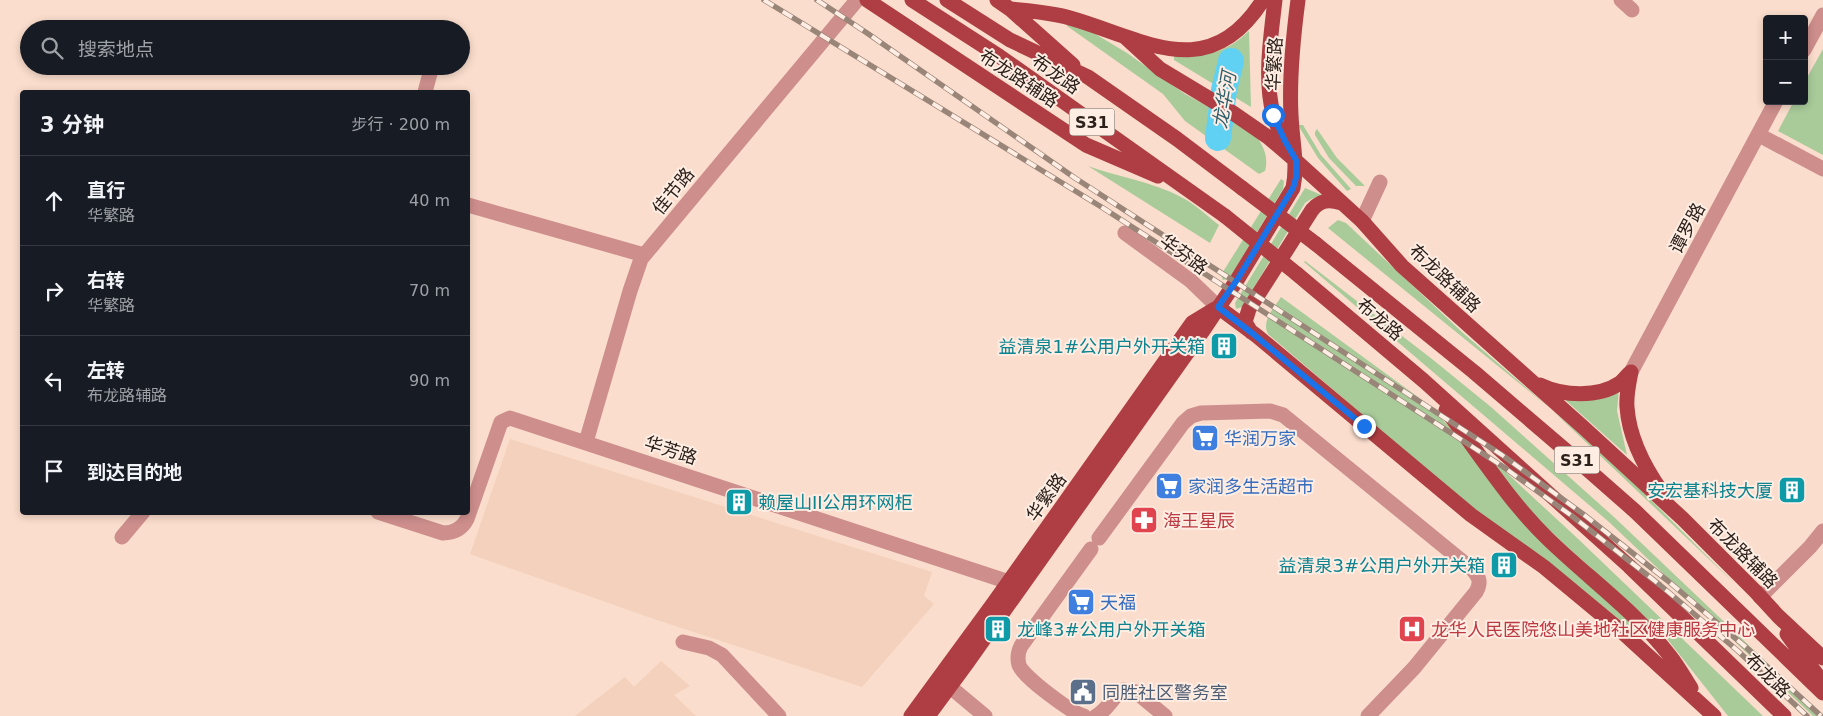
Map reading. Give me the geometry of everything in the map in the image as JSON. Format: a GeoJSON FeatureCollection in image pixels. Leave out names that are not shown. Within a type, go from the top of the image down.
{"type":"FeatureCollection","features":[{"type":"Feature","properties":{"kind":"main road","name":"布龙路辅路"},"geometry":{"type":"LineString","coordinates":[[867,0],[1086,145],[1184,187]]}},
{"type":"Feature","properties":{"kind":"main road","name":"布龙路"},"geometry":{"type":"LineString","coordinates":[[912,0],[998,56],[1184,187],[1224,216],[1296,274],[1424,381],[1629,566],[1784,716]]}},
{"type":"Feature","properties":{"kind":"main road","name":"布龙路"},"geometry":{"type":"LineString","coordinates":[[948,0],[1010,40],[1088,77],[1177,139],[1316,244],[1474,372],[1636,512],[1823,693]]}},
{"type":"Feature","properties":{"kind":"main road","name":"布龙路辅路"},"geometry":{"type":"LineString","coordinates":[[997,0],[1010,9],[1058,15],[1125,37],[1160,69],[1233,113],[1268,137],[1296,160],[1362,221],[1402,266],[1584,428],[1683,520],[1778,616],[1823,658]]}},
{"type":"Feature","properties":{"kind":"main road"},"geometry":{"type":"LineString","coordinates":[[1125,37],[1164,48],[1189,50],[1208,47],[1225,40],[1243,26],[1263,0]]}},
{"type":"Feature","properties":{"kind":"main road","name":"华繁路"},"geometry":{"type":"LineString","coordinates":[[1275,0],[1269,59],[1271,105],[1277,126],[1296,160]]}},
{"type":"Feature","properties":{"kind":"main road","name":"华繁路"},"geometry":{"type":"LineString","coordinates":[[911,716],[1014,584],[1202,332],[1237,280],[1293,188],[1296,178],[1296,160],[1291,116],[1291,84],[1298,0]]}},
{"type":"Feature","properties":{"kind":"main road"},"geometry":{"type":"LineString","coordinates":[[1010,9],[1088,77]]}},
{"type":"Feature","properties":{"kind":"main road"},"geometry":{"type":"LineString","coordinates":[[1252,333],[1245,322],[1249,309],[1312,210],[1323,201],[1341,203]]}},
{"type":"Feature","properties":{"kind":"main road"},"geometry":{"type":"LineString","coordinates":[[1218,307],[1252,333],[1471,515],[1544,567],[1620,630],[1709,712]]}},
{"type":"Feature","properties":{"kind":"main road"},"geometry":{"type":"LineString","coordinates":[[1528,380],[1556,392],[1576,394],[1608,388],[1619,383],[1631,372]]}},
{"type":"Feature","properties":{"kind":"main road"},"geometry":{"type":"LineString","coordinates":[[1631,372],[1627,392],[1627,407],[1634,440],[1654,481],[1683,520]]}},
{"type":"Feature","properties":{"kind":"main road"},"geometry":{"type":"LineString","coordinates":[[1424,381],[1526,517],[1651,635],[1671,657],[1709,712]]}},
{"type":"Feature","properties":{"kind":"main road","name":"华繁路"},"geometry":{"type":"LineString","coordinates":[[928,716],[1014,584]]}},
{"type":"Feature","properties":{"kind":"main road"},"geometry":{"type":"LineString","coordinates":[[1758,594],[1823,683]]}},
{"type":"Feature","properties":{"kind":"street","name":"佳节路"},"geometry":{"type":"LineString","coordinates":[[586,442],[630,291],[644,255],[857,0]]}},
{"type":"Feature","properties":{"kind":"street"},"geometry":{"type":"LineString","coordinates":[[1808,43],[1823,15]]}},
{"type":"Feature","properties":{"kind":"street"},"geometry":{"type":"LineString","coordinates":[[426,90],[430,75]]}},
{"type":"Feature","properties":{"kind":"street","name":"谭罗路"},"geometry":{"type":"LineString","coordinates":[[1631,372],[1774,105]]}},
{"type":"Feature","properties":{"kind":"street"},"geometry":{"type":"LineString","coordinates":[[1758,135],[1823,169]]}},
{"type":"Feature","properties":{"kind":"street"},"geometry":{"type":"LineString","coordinates":[[1362,221],[1380,182]]}},
{"type":"Feature","properties":{"kind":"street"},"geometry":{"type":"LineString","coordinates":[[470,206],[644,255]]}},
{"type":"Feature","properties":{"kind":"street","name":"华芬路"},"geometry":{"type":"LineString","coordinates":[[1125,233],[1191,281],[1218,307]]}},
{"type":"Feature","properties":{"kind":"street"},"geometry":{"type":"LineString","coordinates":[[1084,716],[1071,711],[1026,675],[1020,667],[1018,655],[1021,646],[1183,423],[1191,416],[1201,413],[1270,411],[1283,415],[1479,576],[1480,582],[1476,592],[1414,668],[1368,716]]}},
{"type":"Feature","properties":{"kind":"street","name":"华芳路"},"geometry":{"type":"LineString","coordinates":[[470,510],[501,422],[505,419],[516,420],[1014,584]]}},
{"type":"Feature","properties":{"kind":"street"},"geometry":{"type":"LineString","coordinates":[[122,537],[140,515]]}},
{"type":"Feature","properties":{"kind":"street","name":"华芳路"},"geometry":{"type":"LineString","coordinates":[[387,515],[443,533],[460,529],[468,515]]}},
{"type":"Feature","properties":{"kind":"street"},"geometry":{"type":"LineString","coordinates":[[1758,594],[1810,547],[1823,531]]}},
{"type":"Feature","properties":{"kind":"street"},"geometry":{"type":"LineString","coordinates":[[683,642],[709,648],[722,655],[779,716]]}},
{"type":"Feature","properties":{"kind":"street"},"geometry":{"type":"LineString","coordinates":[[949,686],[985,716]]}},
{"type":"Feature","properties":{"kind":"street"},"geometry":{"type":"LineString","coordinates":[[1096,716],[1102,713],[1116,694],[1123,690],[1136,692],[1164,716]]}},
{"type":"Feature","properties":{"kind":"shaded area"},"geometry":{"type":"Polygon","coordinates":[[[510,439],[932,572],[924,596],[934,604],[862,687],[651,618],[470,554],[510,439]]]}},
{"type":"Feature","properties":{"kind":"shaded area"},"geometry":{"type":"Polygon","coordinates":[[[661,661],[690,686],[674,695],[696,716],[575,716],[625,677],[634,687],[661,661]]]}},
{"type":"Feature","properties":{"kind":"green space"},"geometry":{"type":"Polygon","coordinates":[[[1067,23],[1092,32],[1127,53],[1185,94],[1211,108],[1210,131],[1225,142],[1228,119],[1251,131],[1263,146],[1266,159],[1265,171],[1259,174],[1185,121],[1163,94],[1067,26],[1067,23]]]}},
{"type":"Feature","properties":{"kind":"green space"},"geometry":{"type":"Polygon","coordinates":[[[1249,31],[1251,107],[1174,60],[1174,55],[1205,54],[1223,49],[1249,31]]]}},
{"type":"Feature","properties":{"kind":"green space"},"geometry":{"type":"Polygon","coordinates":[[[1823,49],[1823,155],[1778,131],[1792,105],[1808,105],[1808,76],[1823,49]]]}},
{"type":"Feature","properties":{"kind":"green space"},"geometry":{"type":"Polygon","coordinates":[[[1298,125],[1303,125],[1321,155],[1351,189],[1347,191],[1318,158],[1298,125]]]}},
{"type":"Feature","properties":{"kind":"green space"},"geometry":{"type":"Polygon","coordinates":[[[1317,129],[1337,158],[1365,186],[1356,186],[1329,158],[1315,135],[1317,129]]]}},
{"type":"Feature","properties":{"kind":"green space"},"geometry":{"type":"Polygon","coordinates":[[[1088,166],[1159,187],[1186,200],[1219,225],[1210,243],[1088,166]]]}},
{"type":"Feature","properties":{"kind":"green space"},"geometry":{"type":"Polygon","coordinates":[[[1281,179],[1284,181],[1283,189],[1229,279],[1223,280],[1221,275],[1281,179]]]}},
{"type":"Feature","properties":{"kind":"green space"},"geometry":{"type":"Polygon","coordinates":[[[1305,188],[1324,196],[1311,199],[1305,203],[1242,307],[1236,309],[1235,303],[1305,188]]]}},
{"type":"Feature","properties":{"kind":"green space"},"geometry":{"type":"Polygon","coordinates":[[[1338,220],[1346,223],[1463,333],[1551,409],[1328,228],[1338,220]]]}},
{"type":"Feature","properties":{"kind":"green space"},"geometry":{"type":"Polygon","coordinates":[[[1305,261],[1491,407],[1614,517],[1823,716],[1813,716],[1609,522],[1305,261]]]}},
{"type":"Feature","properties":{"kind":"green space"},"geometry":{"type":"Polygon","coordinates":[[[1281,297],[1422,400],[1452,429],[1636,628],[1642,638],[1583,590],[1481,516],[1268,334],[1266,329],[1267,319],[1281,297]]]}},
{"type":"Feature","properties":{"kind":"green space"},"geometry":{"type":"Polygon","coordinates":[[[1619,388],[1617,411],[1627,455],[1563,398],[1619,388]]]}},
{"type":"Feature","properties":{"kind":"green space"},"geometry":{"type":"Polygon","coordinates":[[[1551,409],[1641,490],[1734,583],[1551,409]]]}},
{"type":"Feature","properties":{"kind":"green space"},"geometry":{"type":"Polygon","coordinates":[[[1484,452],[1575,536],[1763,716],[1728,716],[1664,635],[1537,519],[1484,452]]]}},
{"type":"Feature","properties":{"kind":"water"},"geometry":{"type":"Polygon","coordinates":[[[1219,61],[1238,63],[1225,142],[1210,131],[1214,83],[1219,61]]]}},
{"type":"Feature","properties":{"kind":"waterway","name":"龙华河"},"geometry":{"type":"LineString","coordinates":[[1218,138],[1224,90],[1231,61]]}},
{"type":"Feature","properties":{"kind":"railway"},"geometry":{"type":"LineString","coordinates":[[764,0],[1103,208],[1502,466],[1572,516],[1660,585],[1738,651],[1807,716]]}},
{"type":"Feature","properties":{"kind":"railway"},"geometry":{"type":"LineString","coordinates":[[817,0],[1075,178],[1502,455],[1583,514],[1668,581],[1748,649],[1821,716]]}},
{"type":"Feature","properties":{"kind":"place","name":"益清泉1#公用户外开关箱"},"geometry":{"type":"Point","coordinates":[1224,346]}},
{"type":"Feature","properties":{"kind":"place","name":"华润万家"},"geometry":{"type":"Point","coordinates":[1205,438]}},
{"type":"Feature","properties":{"kind":"place","name":"家润多生活超市"},"geometry":{"type":"Point","coordinates":[1169,486]}},
{"type":"Feature","properties":{"kind":"place","name":"安宏基科技大厦"},"geometry":{"type":"Point","coordinates":[1792,490]}},
{"type":"Feature","properties":{"kind":"place","name":"赖屋山II公用环网柜"},"geometry":{"type":"Point","coordinates":[739,502]}},
{"type":"Feature","properties":{"kind":"place","name":"海王星辰"},"geometry":{"type":"Point","coordinates":[1144,520]}},
{"type":"Feature","properties":{"kind":"place","name":"益清泉3#公用户外开关箱"},"geometry":{"type":"Point","coordinates":[1504,565]}},
{"type":"Feature","properties":{"kind":"place","name":"天福"},"geometry":{"type":"Point","coordinates":[1081,602]}},
{"type":"Feature","properties":{"kind":"place","name":"龙峰3#公用户外开关箱"},"geometry":{"type":"Point","coordinates":[998,629]}},
{"type":"Feature","properties":{"kind":"place","name":"龙华人民医院悠山美地社区健康服务中心"},"geometry":{"type":"Point","coordinates":[1412,629]}},
{"type":"Feature","properties":{"kind":"place","name":"同胜社区警务室"},"geometry":{"type":"Point","coordinates":[1083,692]}},
{"type":"Feature","properties":{"kind":"route"},"geometry":{"type":"LineString","coordinates":[[1273,115],[1296,160],[1296,178],[1293,188],[1229,293],[1218,307],[1364,426]]}}]}
